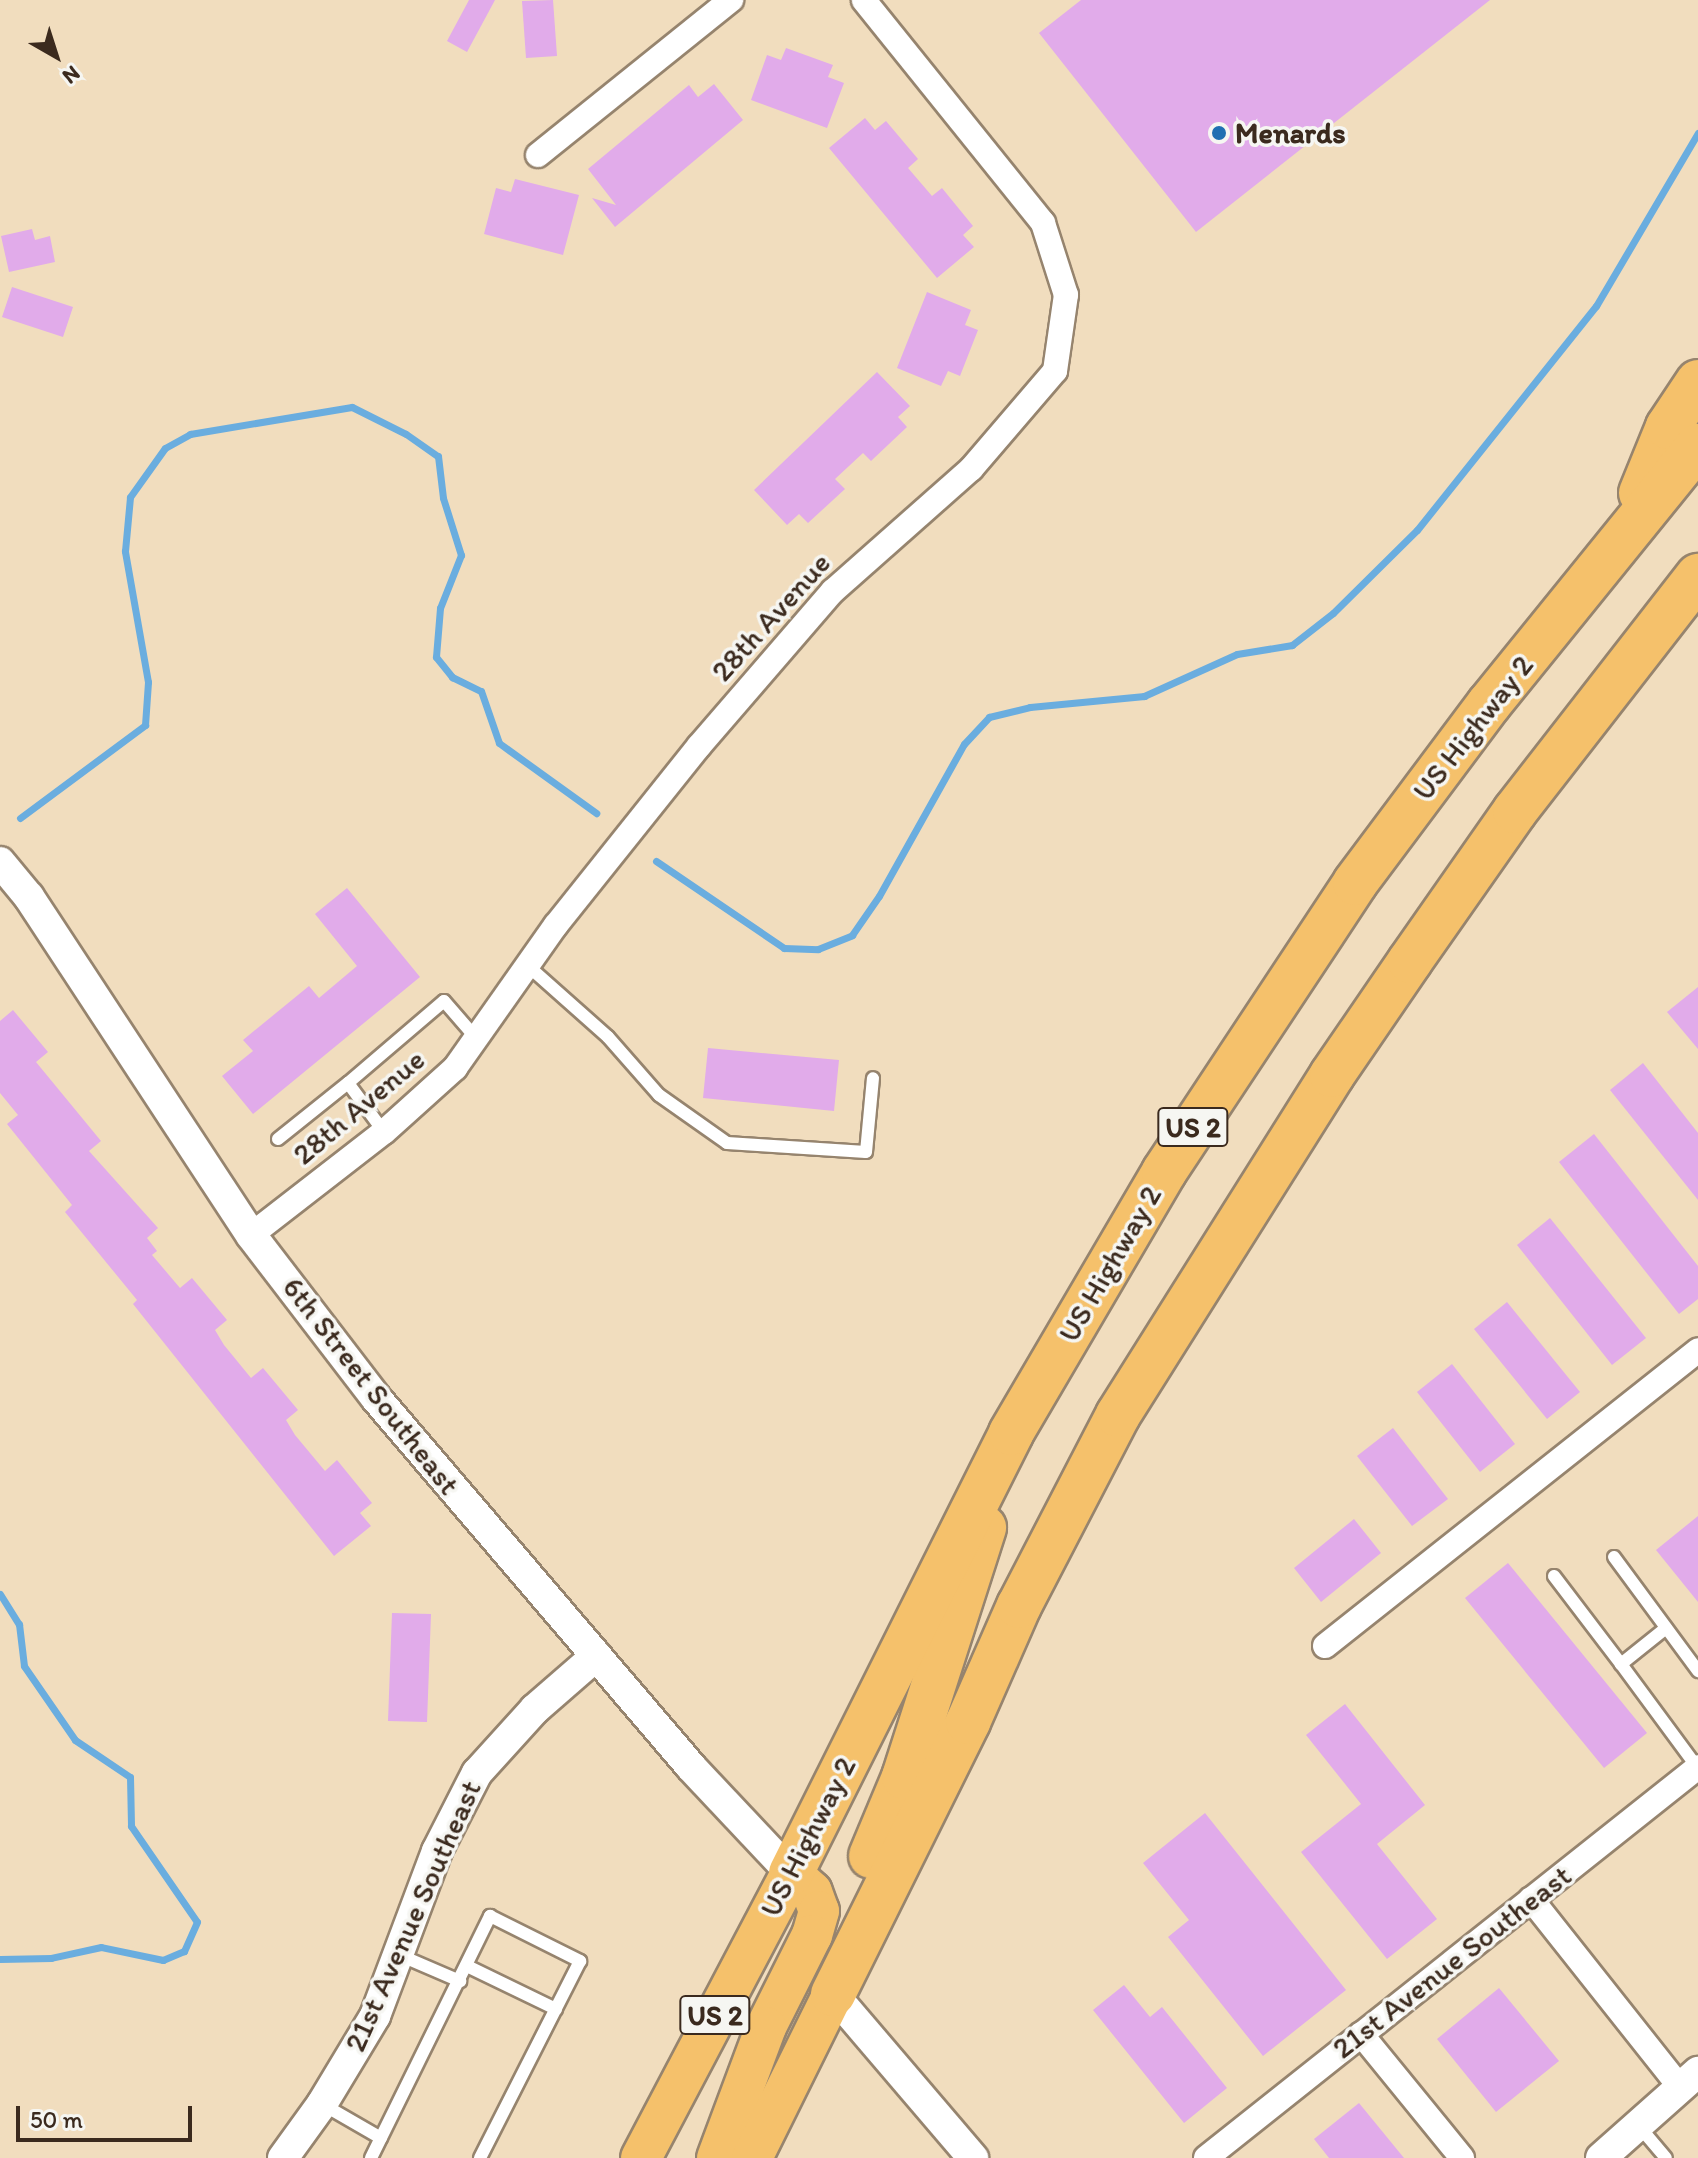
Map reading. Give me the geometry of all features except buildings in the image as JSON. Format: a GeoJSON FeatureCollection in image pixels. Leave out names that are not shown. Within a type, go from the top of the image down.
{"type":"FeatureCollection","features":[{"type":"Feature","properties":{"kind":"highway"},"geometry":{"type":"LineString","coordinates":[[1620,541],[1668,427],[1698,382]]}},
{"type":"Feature","properties":{"kind":"highway","name":"US Highway 2"},"geometry":{"type":"LineString","coordinates":[[641,2158],[791,1873],[922,1605],[1011,1433],[1164,1172],[1355,883],[1489,704],[1698,446]]}},
{"type":"Feature","properties":{"kind":"highway"},"geometry":{"type":"LineString","coordinates":[[752,2158],[968,1722],[1019,1606],[1118,1415],[1332,1075],[1515,811],[1698,576]]}},
{"type":"Feature","properties":{"kind":"highway"},"geometry":{"type":"LineString","coordinates":[[1515,811],[1698,618]]}},
{"type":"Feature","properties":{"kind":"highway"},"geometry":{"type":"LineString","coordinates":[[833,1994],[823,1976],[826,1953],[904,1777],[971,1573],[1011,1433]]}},
{"type":"Feature","properties":{"kind":"highway"},"geometry":{"type":"LineString","coordinates":[[717,2158],[766,2027],[812,1935],[819,1911],[812,1892],[791,1873]]}},
{"type":"Feature","properties":{"kind":"street"},"geometry":{"type":"LineString","coordinates":[[538,155],[731,0]]}},
{"type":"Feature","properties":{"kind":"street","name":"28th Avenue"},"geometry":{"type":"LineString","coordinates":[[251,1235],[384,1132],[455,1068],[527,965],[699,746],[833,591],[971,469],[1055,371],[1066,295],[1043,223],[864,0]]}},
{"type":"Feature","properties":{"kind":"street","name":"6th Street Southeast"},"geometry":{"type":"LineString","coordinates":[[0,862],[55,936],[251,1235],[376,1398],[691,1767],[791,1873]]}},
{"type":"Feature","properties":{"kind":"street"},"geometry":{"type":"LineString","coordinates":[[1325,1646],[1698,1350]]}},
{"type":"Feature","properties":{"kind":"street","name":"21st Avenue Southeast"},"geometry":{"type":"LineString","coordinates":[[283,2158],[322,2104],[375,2016],[437,1851],[477,1773],[535,1709],[596,1656]]}},
{"type":"Feature","properties":{"kind":"street","name":"21st Avenue Southeast"},"geometry":{"type":"LineString","coordinates":[[1206,2158],[1698,1767]]}},
{"type":"Feature","properties":{"kind":"street"},"geometry":{"type":"LineString","coordinates":[[1531,1899],[1689,2080],[1601,2158]]}},
{"type":"Feature","properties":{"kind":"street"},"geometry":{"type":"LineString","coordinates":[[833,1994],[973,2158]]}},
{"type":"Feature","properties":{"kind":"street"},"geometry":{"type":"LineString","coordinates":[[1361,2034],[1462,2158]]}},
{"type":"Feature","properties":{"kind":"lane"},"geometry":{"type":"LineString","coordinates":[[527,965],[608,1037],[659,1095],[727,1143],[866,1152],[873,1078]]}},
{"type":"Feature","properties":{"kind":"lane"},"geometry":{"type":"LineString","coordinates":[[278,1139],[444,1001],[476,1038]]}},
{"type":"Feature","properties":{"kind":"lane"},"geometry":{"type":"LineString","coordinates":[[348,1083],[384,1132]]}},
{"type":"Feature","properties":{"kind":"lane"},"geometry":{"type":"LineString","coordinates":[[1614,1557],[1698,1671]]}},
{"type":"Feature","properties":{"kind":"lane"},"geometry":{"type":"LineString","coordinates":[[1554,1576],[1698,1767]]}},
{"type":"Feature","properties":{"kind":"lane"},"geometry":{"type":"LineString","coordinates":[[1621,1664],[1666,1628]]}},
{"type":"Feature","properties":{"kind":"lane"},"geometry":{"type":"LineString","coordinates":[[371,2158],[490,1916],[580,1961],[480,2158]]}},
{"type":"Feature","properties":{"kind":"lane"},"geometry":{"type":"LineString","coordinates":[[397,1954],[460,1981]]}},
{"type":"Feature","properties":{"kind":"lane"},"geometry":{"type":"LineString","coordinates":[[467,1966],[556,2009]]}},
{"type":"Feature","properties":{"kind":"lane"},"geometry":{"type":"LineString","coordinates":[[322,2104],[381,2138]]}},
{"type":"Feature","properties":{"kind":"lane"},"geometry":{"type":"LineString","coordinates":[[1638,2125],[1666,2158]]}},
{"type":"Feature","properties":{"kind":"waterway"},"geometry":{"type":"LineString","coordinates":[[656,861],[784,948],[818,949],[852,935],[879,896],[964,744],[989,717],[1030,707],[1144,696],[1237,654],[1292,645],[1333,613],[1417,530],[1596,306],[1698,133]]}},
{"type":"Feature","properties":{"kind":"waterway"},"geometry":{"type":"LineString","coordinates":[[20,818],[145,725],[148,682],[125,551],[130,497],[165,448],[190,434],[352,407],[406,434],[438,456],[443,498],[461,555],[440,608],[436,657],[452,677],[481,691],[499,743],[596,813]]}},
{"type":"Feature","properties":{"kind":"waterway"},"geometry":{"type":"LineString","coordinates":[[0,1594],[19,1624],[24,1666],[75,1740],[130,1777],[131,1826],[197,1922],[184,1951],[163,1960],[101,1947],[51,1958],[0,1959]]}},
{"type":"Feature","properties":{"kind":"place","name":"Menards"},"geometry":{"type":"Point","coordinates":[1219,133]}}]}
